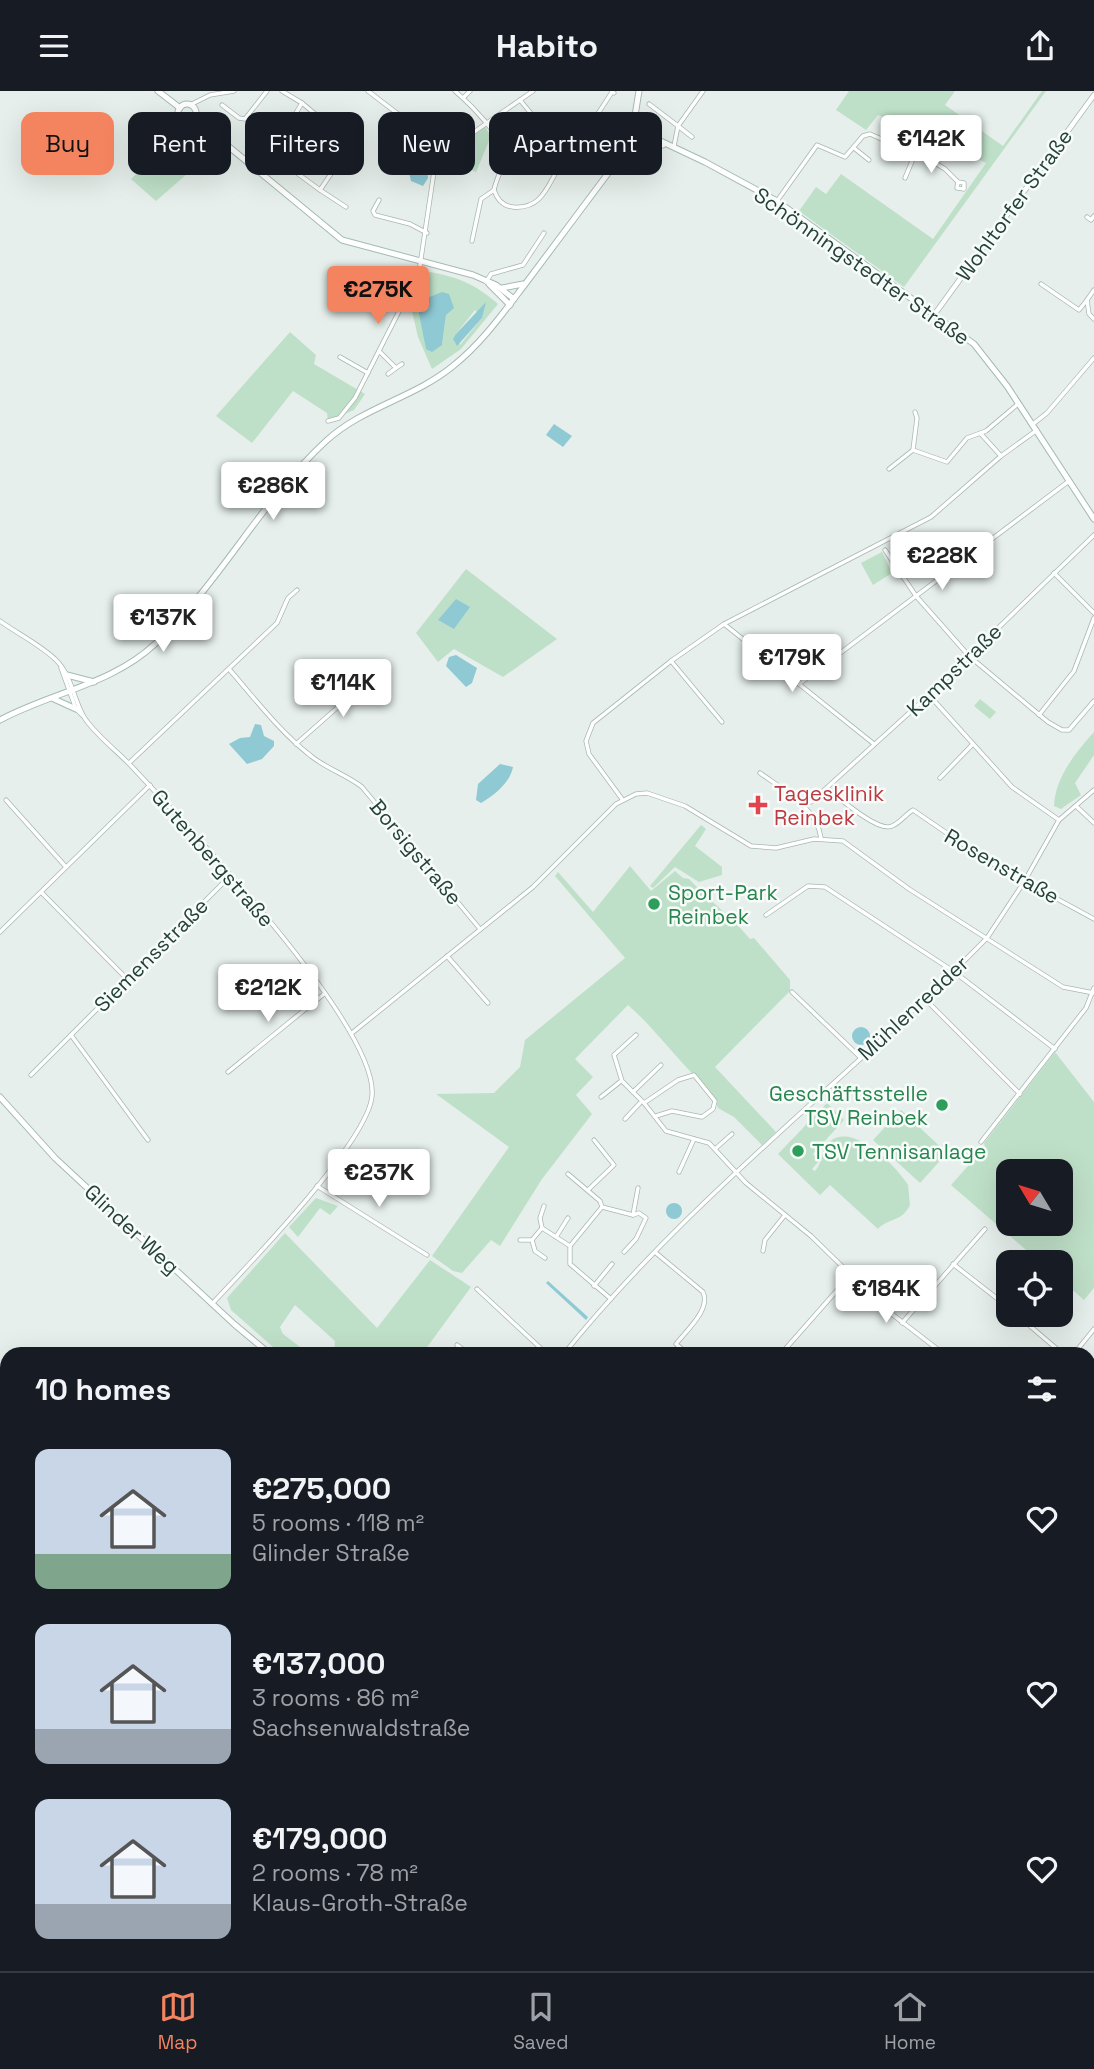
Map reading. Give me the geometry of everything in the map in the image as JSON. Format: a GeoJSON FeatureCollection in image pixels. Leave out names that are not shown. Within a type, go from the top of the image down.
{"type":"FeatureCollection","features":[{"type":"Feature","properties":{"kind":"main road"},"geometry":{"type":"LineString","coordinates":[[158,91],[180,108]]}},
{"type":"Feature","properties":{"kind":"main road"},"geometry":{"type":"LineString","coordinates":[[636,112],[639,91]]}},
{"type":"Feature","properties":{"kind":"main road"},"geometry":{"type":"LineString","coordinates":[[180,108],[190,105],[195,112]]}},
{"type":"Feature","properties":{"kind":"main road"},"geometry":{"type":"LineString","coordinates":[[179,112],[180,108]]}},
{"type":"Feature","properties":{"kind":"main road","name":"Schönningstedter Straße"},"geometry":{"type":"LineString","coordinates":[[662,143],[776,201],[981,351],[1093,516]]}},
{"type":"Feature","properties":{"kind":"main road"},"geometry":{"type":"LineString","coordinates":[[662,145],[673,148]]}},
{"type":"Feature","properties":{"kind":"main road"},"geometry":{"type":"LineString","coordinates":[[231,150],[342,240],[486,282],[500,288],[514,299]]}},
{"type":"Feature","properties":{"kind":"main road"},"geometry":{"type":"LineString","coordinates":[[0,720],[97,682],[154,645],[181,616],[298,470],[326,441],[355,417],[450,368],[490,331],[607,175]]}},
{"type":"Feature","properties":{"kind":"main road"},"geometry":{"type":"LineString","coordinates":[[486,282],[510,305]]}},
{"type":"Feature","properties":{"kind":"main road"},"geometry":{"type":"LineString","coordinates":[[500,288],[526,282]]}},
{"type":"Feature","properties":{"kind":"main road"},"geometry":{"type":"LineString","coordinates":[[67,675],[97,682]]}},
{"type":"Feature","properties":{"kind":"main road"},"geometry":{"type":"LineString","coordinates":[[51,698],[76,709]]}},
{"type":"Feature","properties":{"kind":"main road","name":"Glinder Weg"},"geometry":{"type":"LineString","coordinates":[[0,1097],[55,1158],[262,1347]]}},
{"type":"Feature","properties":{"kind":"street"},"geometry":{"type":"LineString","coordinates":[[190,105],[210,95],[234,91]]}},
{"type":"Feature","properties":{"kind":"street"},"geometry":{"type":"LineString","coordinates":[[222,104],[239,118],[245,119],[267,91]]}},
{"type":"Feature","properties":{"kind":"street"},"geometry":{"type":"LineString","coordinates":[[282,91],[302,103],[339,134],[345,146],[341,159],[320,190]]}},
{"type":"Feature","properties":{"kind":"street"},"geometry":{"type":"LineString","coordinates":[[368,91],[395,112]]}},
{"type":"Feature","properties":{"kind":"street"},"geometry":{"type":"LineString","coordinates":[[455,91],[504,147],[504,159],[494,190],[481,199],[472,241]]}},
{"type":"Feature","properties":{"kind":"street"},"geometry":{"type":"LineString","coordinates":[[463,98],[470,91]]}},
{"type":"Feature","properties":{"kind":"street"},"geometry":{"type":"LineString","coordinates":[[475,132],[533,91]]}},
{"type":"Feature","properties":{"kind":"street"},"geometry":{"type":"LineString","coordinates":[[673,148],[678,126],[704,91]]}},
{"type":"Feature","properties":{"kind":"street"},"geometry":{"type":"LineString","coordinates":[[599,112],[612,92],[614,93]]}},
{"type":"Feature","properties":{"kind":"street","name":"Wohltorfer Straße"},"geometry":{"type":"LineString","coordinates":[[934,315],[1094,95]]}},
{"type":"Feature","properties":{"kind":"street"},"geometry":{"type":"LineString","coordinates":[[520,100],[529,112]]}},
{"type":"Feature","properties":{"kind":"street"},"geometry":{"type":"LineString","coordinates":[[302,103],[271,154],[346,207]]}},
{"type":"Feature","properties":{"kind":"street"},"geometry":{"type":"LineString","coordinates":[[649,104],[692,137]]}},
{"type":"Feature","properties":{"kind":"street"},"geometry":{"type":"LineString","coordinates":[[776,201],[817,145],[845,157],[863,136],[870,134],[945,169],[958,182]]}},
{"type":"Feature","properties":{"kind":"street"},"geometry":{"type":"LineString","coordinates":[[854,148],[869,160]]}},
{"type":"Feature","properties":{"kind":"street"},"geometry":{"type":"LineString","coordinates":[[905,178],[915,154]]}},
{"type":"Feature","properties":{"kind":"street"},"geometry":{"type":"LineString","coordinates":[[328,421],[339,418],[355,398],[422,263],[434,175]]}},
{"type":"Feature","properties":{"kind":"street"},"geometry":{"type":"LineString","coordinates":[[494,190],[505,205],[533,205],[546,192],[555,175]]}},
{"type":"Feature","properties":{"kind":"street"},"geometry":{"type":"LineString","coordinates":[[379,200],[373,211],[375,215],[402,221],[426,233]]}},
{"type":"Feature","properties":{"kind":"street"},"geometry":{"type":"LineString","coordinates":[[1087,217],[1091,220],[1094,216]]}},
{"type":"Feature","properties":{"kind":"street"},"geometry":{"type":"LineString","coordinates":[[486,282],[491,274],[523,265],[544,233]]}},
{"type":"Feature","properties":{"kind":"street"},"geometry":{"type":"LineString","coordinates":[[1041,284],[1079,310],[1094,290]]}},
{"type":"Feature","properties":{"kind":"street"},"geometry":{"type":"LineString","coordinates":[[1087,300],[1089,314],[1094,319]]}},
{"type":"Feature","properties":{"kind":"street"},"geometry":{"type":"LineString","coordinates":[[379,351],[396,368]]}},
{"type":"Feature","properties":{"kind":"street"},"geometry":{"type":"LineString","coordinates":[[340,357],[368,373]]}},
{"type":"Feature","properties":{"kind":"street"},"geometry":{"type":"LineString","coordinates":[[622,799],[589,754],[586,741],[589,730],[607,711],[724,624],[931,517],[1035,427],[1094,358]]}},
{"type":"Feature","properties":{"kind":"street"},"geometry":{"type":"LineString","coordinates":[[388,374],[402,364]]}},
{"type":"Feature","properties":{"kind":"street"},"geometry":{"type":"LineString","coordinates":[[913,450],[947,462],[967,438],[981,433],[1018,404]]}},
{"type":"Feature","properties":{"kind":"street"},"geometry":{"type":"LineString","coordinates":[[888,469],[913,450],[917,418],[915,412]]}},
{"type":"Feature","properties":{"kind":"street"},"geometry":{"type":"LineString","coordinates":[[981,433],[1001,456]]}},
{"type":"Feature","properties":{"kind":"street"},"geometry":{"type":"LineString","coordinates":[[799,684],[1070,480]]}},
{"type":"Feature","properties":{"kind":"street","name":"Kampstraße"},"geometry":{"type":"LineString","coordinates":[[811,801],[929,695],[1094,535]]}},
{"type":"Feature","properties":{"kind":"street"},"geometry":{"type":"LineString","coordinates":[[885,550],[916,596],[969,656],[1056,728],[1069,730],[1094,701]]}},
{"type":"Feature","properties":{"kind":"street"},"geometry":{"type":"LineString","coordinates":[[1039,715],[1074,671],[1094,615],[1054,573]]}},
{"type":"Feature","properties":{"kind":"street"},"geometry":{"type":"LineString","coordinates":[[129,763],[277,623],[288,598],[297,590]]}},
{"type":"Feature","properties":{"kind":"street"},"geometry":{"type":"LineString","coordinates":[[0,621],[61,666],[67,675],[76,709],[83,716]]}},
{"type":"Feature","properties":{"kind":"street"},"geometry":{"type":"LineString","coordinates":[[724,624],[874,744]]}},
{"type":"Feature","properties":{"kind":"street"},"geometry":{"type":"LineString","coordinates":[[671,661],[722,722]]}},
{"type":"Feature","properties":{"kind":"street"},"geometry":{"type":"LineString","coordinates":[[61,666],[71,692]]}},
{"type":"Feature","properties":{"kind":"street","name":"Borsigstraße"},"geometry":{"type":"LineString","coordinates":[[229,669],[296,744],[315,759],[347,775],[362,787],[480,929]]}},
{"type":"Feature","properties":{"kind":"street"},"geometry":{"type":"LineString","coordinates":[[296,744],[373,676]]}},
{"type":"Feature","properties":{"kind":"street","name":"Gutenbergstraße"},"geometry":{"type":"LineString","coordinates":[[71,692],[83,716],[150,785],[290,946],[352,1033],[373,1094],[369,1108],[343,1153],[212,1304]]}},
{"type":"Feature","properties":{"kind":"street"},"geometry":{"type":"LineString","coordinates":[[929,695],[930,701],[1019,794],[1059,820],[1094,790]]}},
{"type":"Feature","properties":{"kind":"street"},"geometry":{"type":"LineString","coordinates":[[940,778],[973,744]]}},
{"type":"Feature","properties":{"kind":"street"},"geometry":{"type":"LineString","coordinates":[[760,773],[797,798],[817,825],[821,839]]}},
{"type":"Feature","properties":{"kind":"street"},"geometry":{"type":"LineString","coordinates":[[0,932],[150,785]]}},
{"type":"Feature","properties":{"kind":"street","name":"Rosenstraße"},"geometry":{"type":"LineString","coordinates":[[827,788],[862,815],[884,827],[892,826],[914,810],[947,836],[1094,919]]}},
{"type":"Feature","properties":{"kind":"street"},"geometry":{"type":"LineString","coordinates":[[352,1033],[553,870],[622,799],[647,793],[685,806],[751,846],[776,848],[821,839],[844,841],[909,889],[1063,987],[1093,992],[1086,1008],[981,1142]]}},
{"type":"Feature","properties":{"kind":"street"},"geometry":{"type":"LineString","coordinates":[[6,800],[66,867]]}},
{"type":"Feature","properties":{"kind":"street"},"geometry":{"type":"LineString","coordinates":[[1076,806],[1094,823]]}},
{"type":"Feature","properties":{"kind":"street","name":"Mühlenredder"},"geometry":{"type":"LineString","coordinates":[[570,1347],[656,1253],[987,938],[1059,820]]}},
{"type":"Feature","properties":{"kind":"street","name":"Siemensstraße"},"geometry":{"type":"LineString","coordinates":[[31,1075],[231,875]]}},
{"type":"Feature","properties":{"kind":"street"},"geometry":{"type":"LineString","coordinates":[[766,915],[808,886],[821,885],[953,971],[1055,1049]]}},
{"type":"Feature","properties":{"kind":"street"},"geometry":{"type":"LineString","coordinates":[[41,892],[127,979]]}},
{"type":"Feature","properties":{"kind":"street"},"geometry":{"type":"LineString","coordinates":[[447,956],[488,1003]]}},
{"type":"Feature","properties":{"kind":"street"},"geometry":{"type":"LineString","coordinates":[[792,992],[861,1058]]}},
{"type":"Feature","properties":{"kind":"street"},"geometry":{"type":"LineString","coordinates":[[228,1072],[324,994]]}},
{"type":"Feature","properties":{"kind":"street"},"geometry":{"type":"LineString","coordinates":[[924,999],[1020,1094]]}},
{"type":"Feature","properties":{"kind":"street"},"geometry":{"type":"LineString","coordinates":[[71,1035],[148,1140]]}},
{"type":"Feature","properties":{"kind":"street"},"geometry":{"type":"LineString","coordinates":[[636,1035],[614,1055],[622,1081],[656,1116],[666,1131],[709,1143],[738,1174],[902,1323],[934,1347]]}},
{"type":"Feature","properties":{"kind":"street"},"geometry":{"type":"LineString","coordinates":[[633,1092],[661,1065]]}},
{"type":"Feature","properties":{"kind":"street"},"geometry":{"type":"LineString","coordinates":[[625,1119],[643,1102],[678,1080],[694,1076],[715,1101],[713,1109],[702,1117],[672,1111],[656,1116]]}},
{"type":"Feature","properties":{"kind":"street"},"geometry":{"type":"LineString","coordinates":[[601,1097],[622,1081]]}},
{"type":"Feature","properties":{"kind":"street"},"geometry":{"type":"LineString","coordinates":[[715,1149],[732,1134]]}},
{"type":"Feature","properties":{"kind":"street"},"geometry":{"type":"LineString","coordinates":[[679,1172],[688,1159],[694,1139]]}},
{"type":"Feature","properties":{"kind":"street"},"geometry":{"type":"LineString","coordinates":[[588,1190],[614,1165],[594,1140]]}},
{"type":"Feature","properties":{"kind":"street"},"geometry":{"type":"LineString","coordinates":[[568,1174],[600,1201],[602,1207]]}},
{"type":"Feature","properties":{"kind":"street"},"geometry":{"type":"LineString","coordinates":[[317,1186],[427,1255]]}},
{"type":"Feature","properties":{"kind":"street"},"geometry":{"type":"LineString","coordinates":[[633,1215],[638,1188]]}},
{"type":"Feature","properties":{"kind":"street"},"geometry":{"type":"LineString","coordinates":[[544,1206],[540,1218],[542,1228],[570,1246]]}},
{"type":"Feature","properties":{"kind":"street"},"geometry":{"type":"LineString","coordinates":[[602,1207],[633,1215],[639,1213],[646,1218],[636,1239],[624,1252]]}},
{"type":"Feature","properties":{"kind":"street"},"geometry":{"type":"LineString","coordinates":[[602,1207],[570,1246],[570,1264],[589,1277],[594,1286],[611,1299]]}},
{"type":"Feature","properties":{"kind":"street"},"geometry":{"type":"LineString","coordinates":[[763,1251],[765,1240],[785,1215]]}},
{"type":"Feature","properties":{"kind":"street"},"geometry":{"type":"LineString","coordinates":[[556,1237],[568,1218]]}},
{"type":"Feature","properties":{"kind":"street"},"geometry":{"type":"LineString","coordinates":[[532,1240],[542,1228]]}},
{"type":"Feature","properties":{"kind":"street"},"geometry":{"type":"LineString","coordinates":[[902,1323],[985,1229]]}},
{"type":"Feature","properties":{"kind":"street"},"geometry":{"type":"LineString","coordinates":[[520,1240],[532,1240]]}},
{"type":"Feature","properties":{"kind":"street"},"geometry":{"type":"LineString","coordinates":[[532,1240],[535,1251],[545,1258]]}},
{"type":"Feature","properties":{"kind":"street"},"geometry":{"type":"LineString","coordinates":[[656,1253],[703,1292],[706,1298],[705,1306],[676,1344],[680,1347]]}},
{"type":"Feature","properties":{"kind":"street"},"geometry":{"type":"LineString","coordinates":[[594,1286],[612,1264]]}},
{"type":"Feature","properties":{"kind":"street"},"geometry":{"type":"LineString","coordinates":[[953,1264],[996,1298]]}},
{"type":"Feature","properties":{"kind":"street"},"geometry":{"type":"LineString","coordinates":[[787,1347],[847,1279],[848,1272]]}},
{"type":"Feature","properties":{"kind":"street"},"geometry":{"type":"LineString","coordinates":[[477,1289],[539,1347]]}},
{"type":"Feature","properties":{"kind":"street"},"geometry":{"type":"LineString","coordinates":[[1031,1327],[1055,1347]]}},
{"type":"Feature","properties":{"kind":"street"},"geometry":{"type":"LineString","coordinates":[[1079,1347],[1094,1329]]}},
{"type":"Feature","properties":{"kind":"green space"},"geometry":{"type":"Polygon","coordinates":[[[849,91],[955,91],[945,105],[1003,146],[1042,91],[1046,91],[904,287],[799,211],[816,187],[826,194],[841,174],[933,239],[986,163],[957,148],[959,142],[947,137],[948,133],[906,116],[902,124],[878,115],[866,130],[836,110],[849,91]]]}},
{"type":"Feature","properties":{"kind":"green space"},"geometry":{"type":"Polygon","coordinates":[[[485,127],[489,133],[489,141],[476,172],[475,172],[475,133],[485,127]]]}},
{"type":"Feature","properties":{"kind":"green space"},"geometry":{"type":"Polygon","coordinates":[[[135,175],[186,175],[156,201],[131,179],[135,175]]]}},
{"type":"Feature","properties":{"kind":"green space"},"geometry":{"type":"Polygon","coordinates":[[[430,272],[458,279],[475,287],[498,304],[461,349],[432,369],[418,337],[409,298],[420,274],[430,272]],[[475,310],[456,334],[460,345],[482,318],[475,310]],[[446,315],[424,336],[426,348],[442,345],[446,315]]]}},
{"type":"Feature","properties":{"kind":"green space"},"geometry":{"type":"Polygon","coordinates":[[[290,332],[316,355],[314,364],[365,394],[354,410],[328,421],[327,413],[293,391],[252,443],[216,416],[290,332]]]}},
{"type":"Feature","properties":{"kind":"green space"},"geometry":{"type":"Polygon","coordinates":[[[882,552],[892,573],[873,585],[861,563],[882,552]]]}},
{"type":"Feature","properties":{"kind":"green space"},"geometry":{"type":"Polygon","coordinates":[[[466,569],[557,639],[503,677],[454,649],[438,662],[416,633],[466,569]]]}},
{"type":"Feature","properties":{"kind":"green space"},"geometry":{"type":"Polygon","coordinates":[[[980,699],[996,712],[990,719],[974,706],[980,699]]]}},
{"type":"Feature","properties":{"kind":"green space"},"geometry":{"type":"Polygon","coordinates":[[[1094,732],[1094,755],[1075,783],[1081,795],[1061,809],[1054,806],[1062,776],[1073,757],[1094,732]]]}},
{"type":"Feature","properties":{"kind":"green space"},"geometry":{"type":"Polygon","coordinates":[[[701,825],[706,829],[695,846],[722,867],[722,875],[699,882],[675,867],[653,888],[650,886],[701,825]]]}},
{"type":"Feature","properties":{"kind":"green space"},"geometry":{"type":"Polygon","coordinates":[[[630,866],[651,891],[675,871],[683,878],[689,879],[750,939],[754,938],[790,980],[790,991],[715,1067],[776,1132],[762,1145],[734,1117],[718,1108],[706,1087],[628,1005],[575,1059],[593,1077],[576,1095],[592,1114],[542,1179],[500,1246],[491,1240],[462,1273],[453,1271],[432,1256],[509,1147],[436,1094],[494,1093],[520,1067],[525,1040],[625,958],[555,876],[558,872],[593,912],[630,866]]]}},
{"type":"Feature","properties":{"kind":"green space"},"geometry":{"type":"Polygon","coordinates":[[[1055,1052],[1094,1102],[1094,1288],[1084,1300],[1073,1290],[1073,1250],[1026,1250],[1010,1236],[1073,1236],[1073,1159],[996,1159],[996,1224],[951,1185],[985,1147],[984,1143],[1055,1052]]]}},
{"type":"Feature","properties":{"kind":"green space"},"geometry":{"type":"Polygon","coordinates":[[[827,1103],[844,1120],[813,1154],[819,1161],[812,1169],[815,1171],[818,1168],[829,1142],[839,1137],[850,1137],[861,1141],[884,1158],[908,1185],[910,1205],[907,1210],[878,1229],[830,1185],[820,1195],[778,1154],[827,1103]]]}},
{"type":"Feature","properties":{"kind":"green space"},"geometry":{"type":"Polygon","coordinates":[[[901,1110],[947,1153],[920,1183],[873,1140],[901,1110]]]}},
{"type":"Feature","properties":{"kind":"green space"},"geometry":{"type":"Polygon","coordinates":[[[316,1198],[338,1206],[330,1215],[320,1208],[298,1237],[289,1227],[316,1198]]]}},
{"type":"Feature","properties":{"kind":"green space"},"geometry":{"type":"Polygon","coordinates":[[[285,1233],[377,1328],[430,1260],[471,1287],[427,1347],[335,1347],[335,1341],[295,1305],[280,1327],[283,1334],[300,1347],[273,1347],[231,1310],[227,1298],[285,1233]]]}},
{"type":"Feature","properties":{"kind":"water"},"geometry":{"type":"Polygon","coordinates":[[[410,175],[428,175],[423,186],[411,181],[410,175]]]}},
{"type":"Feature","properties":{"kind":"water"},"geometry":{"type":"Polygon","coordinates":[[[442,292],[449,294],[454,308],[446,315],[442,345],[432,352],[426,349],[418,309],[422,300],[442,292]]]}},
{"type":"Feature","properties":{"kind":"water"},"geometry":{"type":"Polygon","coordinates":[[[486,302],[482,318],[457,346],[453,339],[456,334],[486,302]]]}},
{"type":"Feature","properties":{"kind":"water"},"geometry":{"type":"Polygon","coordinates":[[[554,424],[572,436],[563,447],[546,435],[554,424]]]}},
{"type":"Feature","properties":{"kind":"water"},"geometry":{"type":"Polygon","coordinates":[[[456,599],[470,607],[454,629],[438,620],[456,599]]]}},
{"type":"Feature","properties":{"kind":"water"},"geometry":{"type":"Polygon","coordinates":[[[456,655],[477,668],[472,683],[466,687],[446,666],[449,657],[456,655]]]}},
{"type":"Feature","properties":{"kind":"water"},"geometry":{"type":"Polygon","coordinates":[[[255,724],[261,725],[264,736],[274,741],[274,746],[262,759],[247,764],[229,744],[240,738],[250,737],[255,724]]]}},
{"type":"Feature","properties":{"kind":"water"},"geometry":{"type":"Polygon","coordinates":[[[500,764],[513,767],[509,778],[501,788],[481,803],[476,800],[478,784],[500,764]]]}},
{"type":"Feature","properties":{"kind":"water"},"geometry":{"type":"Polygon","coordinates":[[[861,1027],[867,1030],[870,1036],[867,1042],[861,1045],[855,1042],[852,1036],[855,1030],[861,1027]]]}},
{"type":"Feature","properties":{"kind":"water"},"geometry":{"type":"Polygon","coordinates":[[[671,1203],[677,1203],[682,1211],[680,1217],[671,1219],[666,1214],[666,1208],[671,1203]]]}},
{"type":"Feature","properties":{"kind":"water"},"geometry":{"type":"Polygon","coordinates":[[[548,1281],[588,1317],[586,1320],[546,1283],[548,1281]]]}},
{"type":"Feature","properties":{"kind":"place","name":"Tagesklinik Reinbek"},"geometry":{"type":"Point","coordinates":[758,805]}},
{"type":"Feature","properties":{"kind":"place","name":"Sport-Park Reinbek"},"geometry":{"type":"Point","coordinates":[654,904]}},
{"type":"Feature","properties":{"kind":"place","name":"Geschäftsstelle TSV Reinbek"},"geometry":{"type":"Point","coordinates":[942,1105]}},
{"type":"Feature","properties":{"kind":"place","name":"TSV Tennisanlage"},"geometry":{"type":"Point","coordinates":[798,1151]}}]}
